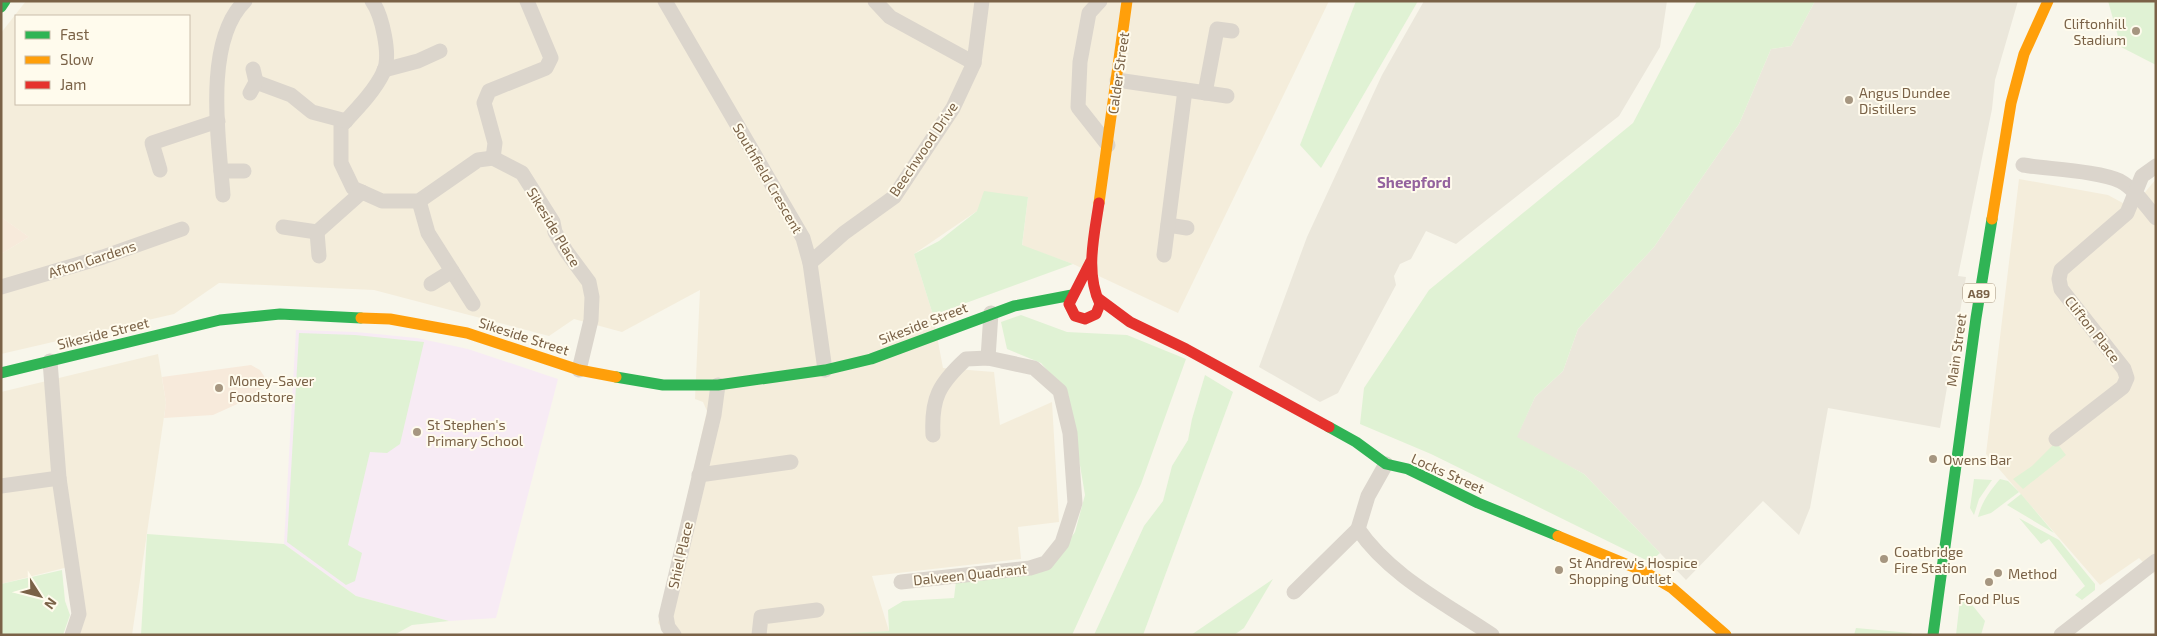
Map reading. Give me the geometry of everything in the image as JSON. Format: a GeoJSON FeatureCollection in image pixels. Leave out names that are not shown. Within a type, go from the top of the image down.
{"type":"FeatureCollection","features":[{"type":"Feature","properties":{"kind":"main road"},"geometry":{"type":"LineString","coordinates":[[1,7],[5,1]]}},
{"type":"Feature","properties":{"kind":"main road","name":"Calder Street"},"geometry":{"type":"LineString","coordinates":[[1092,318],[1098,311],[1092,261],[1127,1]]}},
{"type":"Feature","properties":{"kind":"main road","name":"Main Street"},"geometry":{"type":"LineString","coordinates":[[1933,635],[1974,328],[2011,103],[2024,54],[2048,1]]}},
{"type":"Feature","properties":{"kind":"main road","name":"Calder Street"},"geometry":{"type":"LineString","coordinates":[[1071,312],[1069,304],[1092,261]]}},
{"type":"Feature","properties":{"kind":"main road"},"geometry":{"type":"LineString","coordinates":[[1075,293],[1087,289],[1097,296]]}},
{"type":"Feature","properties":{"kind":"main road","name":"Sikeside Street"},"geometry":{"type":"LineString","coordinates":[[1,373],[220,320],[289,314],[390,319],[467,333],[579,370],[663,385],[718,384],[825,370],[890,353],[990,313],[1075,293]]}},
{"type":"Feature","properties":{"kind":"main road","name":"Locks Street"},"geometry":{"type":"LineString","coordinates":[[1097,296],[1130,322],[1186,349],[1349,438],[1386,464],[1408,469],[1478,503],[1643,571],[1672,588],[1726,635]]}},
{"type":"Feature","properties":{"kind":"main road","name":"Sikeside Street"},"geometry":{"type":"LineString","coordinates":[[1031,303],[1071,312]]}},
{"type":"Feature","properties":{"kind":"main road"},"geometry":{"type":"LineString","coordinates":[[1071,312],[1078,318],[1092,318]]}},
{"type":"Feature","properties":{"kind":"main road","name":"Locks Street"},"geometry":{"type":"LineString","coordinates":[[1092,318],[1130,322]]}},
{"type":"Feature","properties":{"kind":"main road","name":"Main Street"},"geometry":{"type":"LineString","coordinates":[[1940,591],[1941,635]]}},
{"type":"Feature","properties":{"kind":"street"},"geometry":{"type":"LineString","coordinates":[[223,195],[218,121],[217,68],[226,31],[237,8],[244,1]]}},
{"type":"Feature","properties":{"kind":"street"},"geometry":{"type":"LineString","coordinates":[[372,1],[378,8],[382,25],[385,43],[384,70],[341,126],[341,163],[353,188],[382,201],[419,202],[478,160],[493,158],[495,143],[484,103],[489,91],[546,68],[551,58],[527,1]]}},
{"type":"Feature","properties":{"kind":"street","name":"Southfield Crescent"},"geometry":{"type":"LineString","coordinates":[[665,1],[803,238],[810,263],[825,370]]}},
{"type":"Feature","properties":{"kind":"street"},"geometry":{"type":"LineString","coordinates":[[875,1],[890,17],[974,63]]}},
{"type":"Feature","properties":{"kind":"street","name":"Beechwood Drive"},"geometry":{"type":"LineString","coordinates":[[810,263],[844,233],[894,197],[953,108],[974,63],[982,1]]}},
{"type":"Feature","properties":{"kind":"street","name":"Calder Street"},"geometry":{"type":"LineString","coordinates":[[1100,1],[1089,14],[1080,62],[1078,107],[1108,145]]}},
{"type":"Feature","properties":{"kind":"street"},"geometry":{"type":"LineString","coordinates":[[1205,93],[1218,29],[1232,30]]}},
{"type":"Feature","properties":{"kind":"street"},"geometry":{"type":"LineString","coordinates":[[384,70],[418,61],[440,51]]}},
{"type":"Feature","properties":{"kind":"street"},"geometry":{"type":"LineString","coordinates":[[1117,80],[1227,96]]}},
{"type":"Feature","properties":{"kind":"street"},"geometry":{"type":"LineString","coordinates":[[253,81],[290,95],[312,112],[346,121]]}},
{"type":"Feature","properties":{"kind":"street"},"geometry":{"type":"LineString","coordinates":[[1164,255],[1185,90]]}},
{"type":"Feature","properties":{"kind":"street"},"geometry":{"type":"LineString","coordinates":[[160,170],[152,142],[218,121]]}},
{"type":"Feature","properties":{"kind":"street","name":"Sikeside Place"},"geometry":{"type":"LineString","coordinates":[[493,158],[522,173],[553,222],[558,238],[589,282],[592,296],[591,320],[579,370]]}},
{"type":"Feature","properties":{"kind":"street"},"geometry":{"type":"LineString","coordinates":[[2023,165],[2106,177],[2120,181],[2136,193],[2156,218]]}},
{"type":"Feature","properties":{"kind":"street","name":"Clifton Place"},"geometry":{"type":"LineString","coordinates":[[2056,439],[2126,382],[2126,373],[2061,289],[2059,280],[2064,265],[2127,213],[2142,176],[2156,166]]}},
{"type":"Feature","properties":{"kind":"street"},"geometry":{"type":"LineString","coordinates":[[221,171],[244,171]]}},
{"type":"Feature","properties":{"kind":"street"},"geometry":{"type":"LineString","coordinates":[[283,227],[317,232],[362,192]]}},
{"type":"Feature","properties":{"kind":"street"},"geometry":{"type":"LineString","coordinates":[[419,202],[428,233],[472,304]]}},
{"type":"Feature","properties":{"kind":"street"},"geometry":{"type":"LineString","coordinates":[[1168,225],[1187,228]]}},
{"type":"Feature","properties":{"kind":"street","name":"Afton Gardens"},"geometry":{"type":"LineString","coordinates":[[1,287],[103,257],[182,229]]}},
{"type":"Feature","properties":{"kind":"street"},"geometry":{"type":"LineString","coordinates":[[317,232],[319,256]]}},
{"type":"Feature","properties":{"kind":"street"},"geometry":{"type":"LineString","coordinates":[[431,284],[452,271]]}},
{"type":"Feature","properties":{"kind":"street"},"geometry":{"type":"LineString","coordinates":[[988,358],[990,313]]}},
{"type":"Feature","properties":{"kind":"street","name":"Dalveen Quadrant"},"geometry":{"type":"LineString","coordinates":[[901,582],[1030,568],[1046,563],[1062,544],[1075,503],[1070,432],[1060,391],[1034,368],[988,358],[966,359],[944,380],[932,412],[933,435]]}},
{"type":"Feature","properties":{"kind":"street"},"geometry":{"type":"LineString","coordinates":[[50,361],[59,478],[79,614],[72,635]]}},
{"type":"Feature","properties":{"kind":"street","name":"Shiel Place"},"geometry":{"type":"LineString","coordinates":[[674,635],[668,627],[666,616],[714,415],[718,384]]}},
{"type":"Feature","properties":{"kind":"street"},"geometry":{"type":"LineString","coordinates":[[699,474],[791,462]]}},
{"type":"Feature","properties":{"kind":"street"},"geometry":{"type":"LineString","coordinates":[[1294,592],[1358,529],[1368,496],[1386,464]]}},
{"type":"Feature","properties":{"kind":"street"},"geometry":{"type":"LineString","coordinates":[[1,486],[59,478]]}},
{"type":"Feature","properties":{"kind":"street"},"geometry":{"type":"LineString","coordinates":[[1358,529],[1366,541],[1403,576],[1492,635]]}},
{"type":"Feature","properties":{"kind":"street"},"geometry":{"type":"LineString","coordinates":[[2061,635],[2156,561]]}},
{"type":"Feature","properties":{"kind":"street"},"geometry":{"type":"LineString","coordinates":[[759,635],[761,617],[817,610]]}},
{"type":"Feature","properties":{"kind":"shaded area"},"geometry":{"type":"Polygon","coordinates":[[[26,1],[1329,1],[1178,313],[1073,264],[1022,246],[1028,197],[977,211],[914,254],[933,315],[943,368],[994,372],[1000,425],[1052,402],[1059,522],[1018,527],[1021,559],[872,576],[889,631],[828,635],[667,635],[658,623],[707,411],[703,402],[695,399],[700,290],[622,332],[574,319],[549,336],[374,290],[219,283],[174,314],[1,354],[1,254],[29,237],[1,217],[1,33],[15,15],[15,105],[190,105],[190,15],[15,15],[26,1]]]}},
{"type":"Feature","properties":{"kind":"shaded area"},"geometry":{"type":"Polygon","coordinates":[[[1424,1],[1667,1],[1660,47],[1619,116],[1456,244],[1426,231],[1411,259],[1400,264],[1394,276],[1396,285],[1338,393],[1320,402],[1259,367],[1307,237],[1382,75],[1424,1]]]}},
{"type":"Feature","properties":{"kind":"shaded area"},"geometry":{"type":"Polygon","coordinates":[[[1815,1],[2018,1],[1995,80],[1992,109],[1958,276],[1966,277],[1940,428],[1828,408],[1810,508],[1799,535],[1763,501],[1686,580],[1584,474],[1516,438],[1535,397],[1563,371],[1578,329],[1654,247],[1739,124],[1771,49],[1791,46],[1815,1]]]}},
{"type":"Feature","properties":{"kind":"shaded area"},"geometry":{"type":"Polygon","coordinates":[[[2019,179],[2108,195],[2132,208],[2156,179],[2156,576],[2139,558],[2100,585],[1986,454],[2019,179]]]}},
{"type":"Feature","properties":{"kind":"shaded area"},"geometry":{"type":"Polygon","coordinates":[[[1,217],[29,237],[1,254],[1,217]]]}},
{"type":"Feature","properties":{"kind":"shaded area","name":"St Stephen's Primary School"},"geometry":{"type":"Polygon","coordinates":[[[296,330],[356,332],[417,338],[468,349],[558,379],[496,618],[449,621],[356,596],[284,544],[296,330]]]}},
{"type":"Feature","properties":{"kind":"shaded area"},"geometry":{"type":"Polygon","coordinates":[[[158,354],[166,403],[132,635],[76,635],[76,565],[1,584],[1,392],[158,354]]]}},
{"type":"Feature","properties":{"kind":"shaded area"},"geometry":{"type":"Polygon","coordinates":[[[251,365],[260,370],[266,379],[257,395],[213,415],[164,418],[166,403],[162,377],[251,365]]]}},
{"type":"Feature","properties":{"kind":"green space"},"geometry":{"type":"Polygon","coordinates":[[[1356,1],[1418,1],[1321,168],[1300,145],[1356,1]]]}},
{"type":"Feature","properties":{"kind":"green space"},"geometry":{"type":"Polygon","coordinates":[[[1697,1],[1815,1],[1791,46],[1771,49],[1739,124],[1654,247],[1578,329],[1563,371],[1535,397],[1517,437],[1584,474],[1660,553],[1650,562],[1431,454],[1360,424],[1364,388],[1429,290],[1633,123],[1697,1]]]}},
{"type":"Feature","properties":{"kind":"green space","name":"Cliftonhill Stadium"},"geometry":{"type":"Polygon","coordinates":[[[2108,1],[2156,1],[2156,65],[2121,47],[2108,1]]]}},
{"type":"Feature","properties":{"kind":"green space"},"geometry":{"type":"Polygon","coordinates":[[[984,191],[1028,197],[1022,245],[1073,264],[933,315],[914,254],[939,241],[977,211],[984,191]]]}},
{"type":"Feature","properties":{"kind":"green space"},"geometry":{"type":"Polygon","coordinates":[[[1021,315],[1067,332],[1127,335],[1186,359],[1141,484],[1072,635],[813,635],[889,631],[888,610],[903,601],[954,598],[956,581],[1051,565],[1075,532],[1085,495],[1068,394],[1041,363],[1007,349],[1001,322],[1021,315]]]}},
{"type":"Feature","properties":{"kind":"green space"},"geometry":{"type":"Polygon","coordinates":[[[299,333],[355,335],[424,342],[400,444],[387,453],[370,452],[348,545],[362,553],[355,581],[346,585],[287,542],[299,333]]]}},
{"type":"Feature","properties":{"kind":"green space"},"geometry":{"type":"Polygon","coordinates":[[[1205,375],[1233,392],[1143,635],[1094,635],[1144,526],[1163,501],[1172,466],[1188,440],[1205,375]]]}},
{"type":"Feature","properties":{"kind":"green space"},"geometry":{"type":"Polygon","coordinates":[[[2056,442],[2066,455],[2023,489],[2013,479],[2032,466],[2056,442]]]}},
{"type":"Feature","properties":{"kind":"green space"},"geometry":{"type":"Polygon","coordinates":[[[1974,479],[1992,480],[1979,499],[1974,515],[1970,508],[1974,479]]]}},
{"type":"Feature","properties":{"kind":"green space"},"geometry":{"type":"Polygon","coordinates":[[[2000,479],[2008,481],[2019,492],[1991,513],[1978,517],[1987,496],[2000,479]]]}},
{"type":"Feature","properties":{"kind":"green space"},"geometry":{"type":"Polygon","coordinates":[[[2021,494],[2054,533],[2007,505],[2021,494]]]}},
{"type":"Feature","properties":{"kind":"green space"},"geometry":{"type":"Polygon","coordinates":[[[2019,518],[2059,540],[2095,584],[2095,590],[2082,600],[2075,595],[2085,586],[2049,539],[2041,544],[2019,518]]]}},
{"type":"Feature","properties":{"kind":"green space"},"geometry":{"type":"Polygon","coordinates":[[[147,534],[284,544],[356,596],[449,621],[412,625],[394,635],[141,635],[147,534]]]}},
{"type":"Feature","properties":{"kind":"green space"},"geometry":{"type":"Polygon","coordinates":[[[62,570],[65,601],[70,615],[63,635],[1,635],[1,584],[62,570]]]}},
{"type":"Feature","properties":{"kind":"green space"},"geometry":{"type":"Polygon","coordinates":[[[1273,579],[1244,628],[1234,635],[1191,635],[1273,579]]]}},
{"type":"Feature","properties":{"kind":"green space"},"geometry":{"type":"Polygon","coordinates":[[[1965,596],[1985,621],[1981,635],[1956,635],[1960,600],[1965,596]]]}},
{"type":"Feature","properties":{"kind":"green space"},"geometry":{"type":"Polygon","coordinates":[[[1856,628],[1911,633],[1914,635],[1854,635],[1856,628]]]}},
{"type":"Feature","properties":{"kind":"traffic: fast"},"geometry":{"type":"LineString","coordinates":[[1,7],[5,1]]}},
{"type":"Feature","properties":{"kind":"traffic: fast"},"geometry":{"type":"LineString","coordinates":[[1933,635],[1976,318],[1992,219]]}},
{"type":"Feature","properties":{"kind":"traffic: fast"},"geometry":{"type":"LineString","coordinates":[[616,377],[663,385],[718,385],[825,370],[871,359],[1014,306],[1072,295]]}},
{"type":"Feature","properties":{"kind":"traffic: fast"},"geometry":{"type":"LineString","coordinates":[[1,373],[220,320],[280,314],[361,318]]}},
{"type":"Feature","properties":{"kind":"traffic: fast"},"geometry":{"type":"LineString","coordinates":[[1329,427],[1356,442],[1386,464],[1408,469],[1478,503],[1558,536]]}},
{"type":"Feature","properties":{"kind":"traffic: slow"},"geometry":{"type":"LineString","coordinates":[[1099,203],[1127,1]]}},
{"type":"Feature","properties":{"kind":"traffic: slow"},"geometry":{"type":"LineString","coordinates":[[1992,219],[2011,103],[2024,54],[2048,1]]}},
{"type":"Feature","properties":{"kind":"traffic: slow"},"geometry":{"type":"LineString","coordinates":[[361,318],[390,319],[467,333],[579,370],[616,377]]}},
{"type":"Feature","properties":{"kind":"traffic: slow"},"geometry":{"type":"LineString","coordinates":[[1558,536],[1643,571],[1672,588],[1726,635]]}},
{"type":"Feature","properties":{"kind":"traffic: jam"},"geometry":{"type":"LineString","coordinates":[[1091,261],[1069,304],[1075,316],[1085,319],[1096,314],[1100,304],[1095,292],[1092,267],[1093,241],[1099,203]]}},
{"type":"Feature","properties":{"kind":"traffic: jam"},"geometry":{"type":"LineString","coordinates":[[1099,299],[1130,322],[1186,349],[1329,427]]}},
{"type":"Feature","properties":{"kind":"place","name":"Cliftonhill Stadium"},"geometry":{"type":"Point","coordinates":[2136,31]}},
{"type":"Feature","properties":{"kind":"place","name":"Angus Dundee Distillers"},"geometry":{"type":"Point","coordinates":[1849,100]}},
{"type":"Feature","properties":{"kind":"place","name":"Money-Saver Foodstore"},"geometry":{"type":"Point","coordinates":[219,388]}},
{"type":"Feature","properties":{"kind":"place","name":"St Stephen's Primary School"},"geometry":{"type":"Point","coordinates":[417,432]}},
{"type":"Feature","properties":{"kind":"place","name":"Owens Bar"},"geometry":{"type":"Point","coordinates":[1933,459]}},
{"type":"Feature","properties":{"kind":"place","name":"Coatbridge Fire Station"},"geometry":{"type":"Point","coordinates":[1884,559]}},
{"type":"Feature","properties":{"kind":"place","name":"St Andrew's Hospice Shopping Outlet"},"geometry":{"type":"Point","coordinates":[1559,570]}},
{"type":"Feature","properties":{"kind":"place","name":"Method"},"geometry":{"type":"Point","coordinates":[1998,573]}},
{"type":"Feature","properties":{"kind":"place","name":"Food Plus"},"geometry":{"type":"Point","coordinates":[1989,582]}},
{"type":"Feature","properties":{"kind":"district","name":"Sheepford"},"geometry":{"type":"Point","coordinates":[1414,182]}}]}
